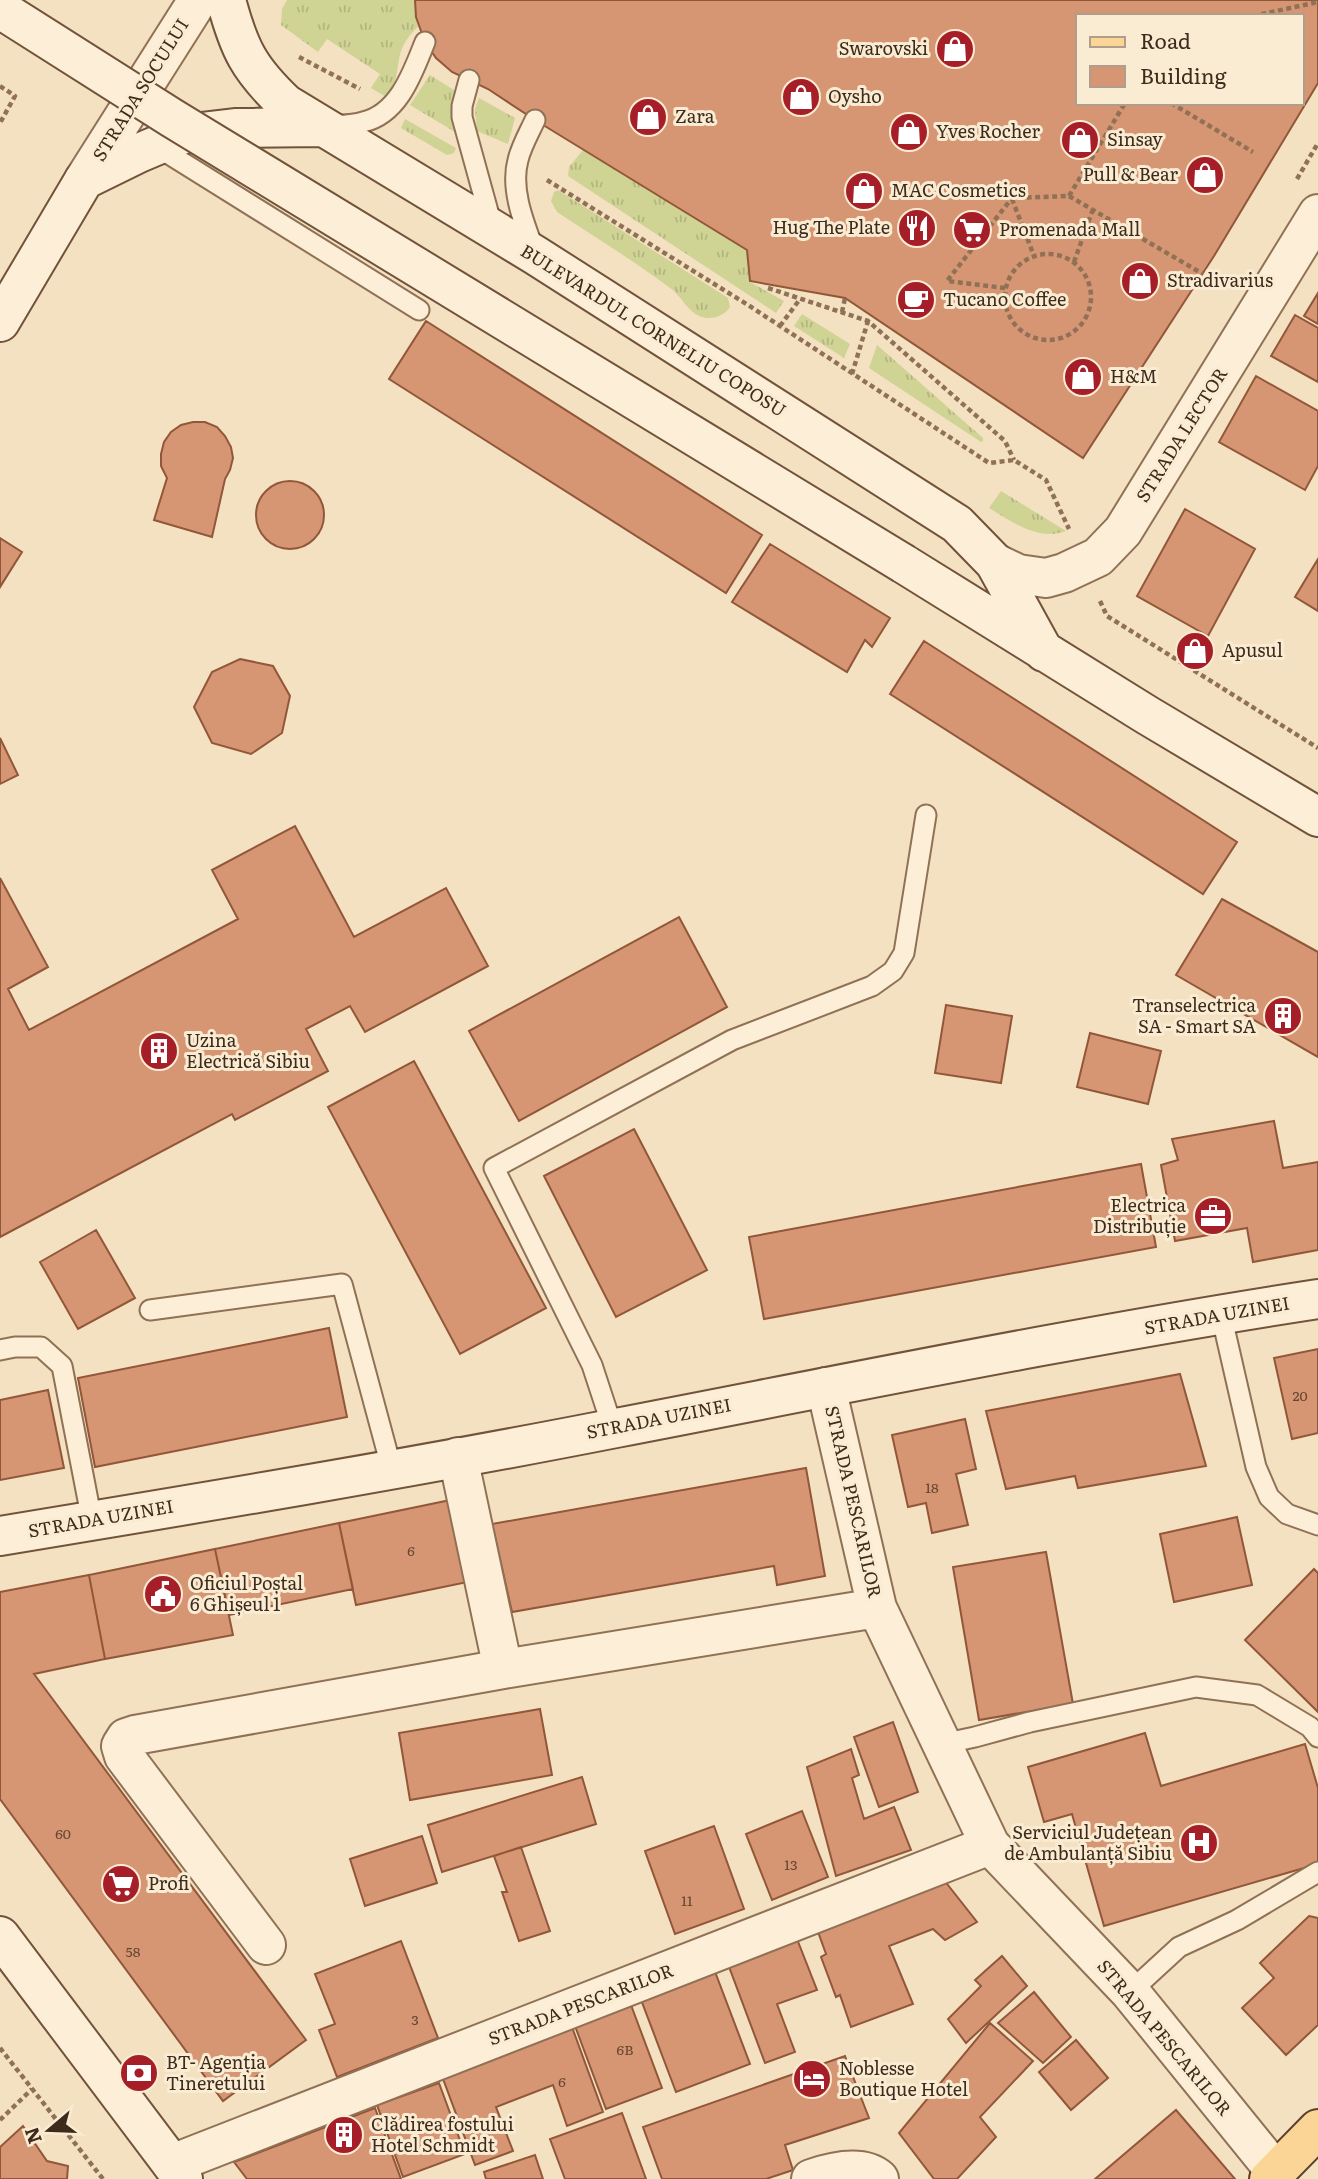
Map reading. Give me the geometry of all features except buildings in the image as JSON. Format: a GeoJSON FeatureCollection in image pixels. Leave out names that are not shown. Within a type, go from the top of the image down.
{"type":"FeatureCollection","features":[{"type":"Feature","properties":{"kind":"main road"},"geometry":{"type":"LineString","coordinates":[[1272,2176],[1318,2129]]}},
{"type":"Feature","properties":{"kind":"street","name":"STRADA SOCULUI"},"geometry":{"type":"LineString","coordinates":[[0,322],[84,180],[198,0]]}},
{"type":"Feature","properties":{"kind":"street","name":"BULEVARDUL CORNELIU COPOSU"},"geometry":{"type":"LineString","coordinates":[[226,0],[235,35],[250,65],[286,104],[535,255],[957,524],[995,563],[1044,652]]}},
{"type":"Feature","properties":{"kind":"street"},"geometry":{"type":"LineString","coordinates":[[0,9],[172,118],[1318,817]]}},
{"type":"Feature","properties":{"kind":"street"},"geometry":{"type":"LineString","coordinates":[[84,180],[184,134],[234,128],[322,127]]}},
{"type":"Feature","properties":{"kind":"street","name":"STRADA LECTOR"},"geometry":{"type":"LineString","coordinates":[[995,563],[1018,574],[1046,578],[1084,565],[1098,557],[1123,531],[1318,214]]}},
{"type":"Feature","properties":{"kind":"street","name":"STRADA UZINEI"},"geometry":{"type":"LineString","coordinates":[[0,1536],[392,1470],[1221,1314],[1318,1300]]}},
{"type":"Feature","properties":{"kind":"street","name":"STRADA PESCARILOR"},"geometry":{"type":"LineString","coordinates":[[826,1387],[877,1608],[990,1845],[1130,1992],[1272,2176]]}},
{"type":"Feature","properties":{"kind":"street"},"geometry":{"type":"LineString","coordinates":[[458,1457],[503,1669]]}},
{"type":"Feature","properties":{"kind":"street"},"geometry":{"type":"LineString","coordinates":[[266,1945],[124,1756],[121,1746],[126,1738],[135,1734],[503,1669],[877,1608]]}},
{"type":"Feature","properties":{"kind":"street","name":"STRADA PESCARILOR"},"geometry":{"type":"LineString","coordinates":[[178,2172],[990,1845]]}},
{"type":"Feature","properties":{"kind":"street"},"geometry":{"type":"LineString","coordinates":[[0,1936],[178,2172]]}},
{"type":"Feature","properties":{"kind":"street"},"geometry":{"type":"LineString","coordinates":[[811,2179],[848,2170],[873,2174],[879,2179]]}},
{"type":"Feature","properties":{"kind":"lane"},"geometry":{"type":"LineString","coordinates":[[322,127],[366,122],[392,106],[410,76],[425,42]]}},
{"type":"Feature","properties":{"kind":"lane"},"geometry":{"type":"LineString","coordinates":[[469,80],[461,106],[462,117],[493,230]]}},
{"type":"Feature","properties":{"kind":"lane"},"geometry":{"type":"LineString","coordinates":[[535,120],[517,161],[516,187],[535,255]]}},
{"type":"Feature","properties":{"kind":"lane"},"geometry":{"type":"LineString","coordinates":[[156,146],[419,310]]}},
{"type":"Feature","properties":{"kind":"lane"},"geometry":{"type":"LineString","coordinates":[[613,1429],[592,1365],[494,1168],[732,1040],[872,986],[893,971],[904,953],[926,815]]}},
{"type":"Feature","properties":{"kind":"lane"},"geometry":{"type":"LineString","coordinates":[[150,1310],[342,1284],[392,1470]]}},
{"type":"Feature","properties":{"kind":"lane"},"geometry":{"type":"LineString","coordinates":[[1221,1314],[1256,1467],[1269,1497],[1287,1514],[1318,1525]]}},
{"type":"Feature","properties":{"kind":"lane"},"geometry":{"type":"LineString","coordinates":[[0,1350],[41,1347],[62,1366],[92,1521]]}},
{"type":"Feature","properties":{"kind":"lane"},"geometry":{"type":"LineString","coordinates":[[942,1744],[1030,1722],[1196,1687],[1257,1695],[1310,1727],[1318,1737]]}},
{"type":"Feature","properties":{"kind":"lane"},"geometry":{"type":"LineString","coordinates":[[1130,1992],[1179,1947],[1237,1920],[1318,1872]]}},
{"type":"Feature","properties":{"kind":"path"},"geometry":{"type":"LineString","coordinates":[[1263,14],[1318,2]]}},
{"type":"Feature","properties":{"kind":"path"},"geometry":{"type":"LineString","coordinates":[[297,55],[392,106]]}},
{"type":"Feature","properties":{"kind":"path"},"geometry":{"type":"LineString","coordinates":[[0,86],[15,96],[0,123]]}},
{"type":"Feature","properties":{"kind":"path"},"geometry":{"type":"LineString","coordinates":[[1069,197],[1124,105]]}},
{"type":"Feature","properties":{"kind":"path"},"geometry":{"type":"LineString","coordinates":[[1174,105],[1253,152]]}},
{"type":"Feature","properties":{"kind":"path"},"geometry":{"type":"LineString","coordinates":[[1303,169],[1318,143]]}},
{"type":"Feature","properties":{"kind":"path"},"geometry":{"type":"LineString","coordinates":[[517,161],[780,326],[989,463],[1014,460]]}},
{"type":"Feature","properties":{"kind":"path"},"geometry":{"type":"LineString","coordinates":[[1012,198],[1069,197],[1203,274]]}},
{"type":"Feature","properties":{"kind":"path"},"geometry":{"type":"LineString","coordinates":[[1012,198],[1034,256]]}},
{"type":"Feature","properties":{"kind":"path"},"geometry":{"type":"LineString","coordinates":[[1005,288],[947,281],[1012,198]]}},
{"type":"Feature","properties":{"kind":"path"},"geometry":{"type":"LineString","coordinates":[[1073,262],[1093,209]]}},
{"type":"Feature","properties":{"kind":"path"},"geometry":{"type":"LineString","coordinates":[[1049,253],[1063,256],[1073,262],[1086,274],[1091,288],[1092,303],[1087,317],[1078,329],[1066,337],[1052,341],[1023,333],[1007,312],[1005,288],[1015,269],[1034,256],[1049,253]]}},
{"type":"Feature","properties":{"kind":"path"},"geometry":{"type":"LineString","coordinates":[[768,288],[868,321],[1005,441],[1014,460],[1045,480],[1063,512],[1107,616],[1318,748]]}},
{"type":"Feature","properties":{"kind":"path"},"geometry":{"type":"LineString","coordinates":[[842,312],[845,298]]}},
{"type":"Feature","properties":{"kind":"path"},"geometry":{"type":"LineString","coordinates":[[780,326],[800,299]]}},
{"type":"Feature","properties":{"kind":"path"},"geometry":{"type":"LineString","coordinates":[[852,373],[868,321]]}},
{"type":"Feature","properties":{"kind":"path"},"geometry":{"type":"LineString","coordinates":[[0,2048],[103,2179]]}},
{"type":"Feature","properties":{"kind":"path"},"geometry":{"type":"LineString","coordinates":[[0,2120],[32,2089]]}},
{"type":"Feature","properties":{"kind":"green space"},"geometry":{"type":"Polygon","coordinates":[[[287,0],[415,0],[419,26],[410,35],[400,53],[396,79],[388,98],[371,88],[380,74],[327,39],[318,52],[281,25],[282,9],[287,0]]]}},
{"type":"Feature","properties":{"kind":"green space"},"geometry":{"type":"Polygon","coordinates":[[[430,75],[457,92],[455,132],[410,105],[430,75]]]}},
{"type":"Feature","properties":{"kind":"green space"},"geometry":{"type":"Polygon","coordinates":[[[479,98],[515,118],[508,144],[477,131],[475,109],[479,98]]]}},
{"type":"Feature","properties":{"kind":"green space"},"geometry":{"type":"Polygon","coordinates":[[[405,119],[456,148],[454,153],[447,155],[401,128],[405,119]]]}},
{"type":"Feature","properties":{"kind":"green space"},"geometry":{"type":"Polygon","coordinates":[[[583,150],[747,250],[750,282],[784,301],[776,313],[568,176],[569,167],[583,150]]]}},
{"type":"Feature","properties":{"kind":"green space"},"geometry":{"type":"Polygon","coordinates":[[[558,190],[728,298],[730,307],[725,313],[714,318],[697,315],[670,288],[557,212],[551,201],[554,192],[558,190]]]}},
{"type":"Feature","properties":{"kind":"green space"},"geometry":{"type":"Polygon","coordinates":[[[802,314],[850,344],[844,358],[794,326],[802,314]]]}},
{"type":"Feature","properties":{"kind":"green space"},"geometry":{"type":"Polygon","coordinates":[[[877,345],[983,438],[983,441],[869,368],[877,345]]]}},
{"type":"Feature","properties":{"kind":"green space"},"geometry":{"type":"Polygon","coordinates":[[[1001,491],[1066,531],[1046,534],[1036,532],[989,508],[1001,491]]]}},
{"type":"Feature","properties":{"kind":"place","name":"Swarovski"},"geometry":{"type":"Point","coordinates":[955,49]}},
{"type":"Feature","properties":{"kind":"place","name":"Oysho"},"geometry":{"type":"Point","coordinates":[801,97]}},
{"type":"Feature","properties":{"kind":"place","name":"Zara"},"geometry":{"type":"Point","coordinates":[648,117]}},
{"type":"Feature","properties":{"kind":"place","name":"Yves Rocher"},"geometry":{"type":"Point","coordinates":[909,132]}},
{"type":"Feature","properties":{"kind":"place","name":"Sinsay"},"geometry":{"type":"Point","coordinates":[1080,140]}},
{"type":"Feature","properties":{"kind":"place","name":"Pull & Bear"},"geometry":{"type":"Point","coordinates":[1205,175]}},
{"type":"Feature","properties":{"kind":"place","name":"MAC Cosmetics"},"geometry":{"type":"Point","coordinates":[864,191]}},
{"type":"Feature","properties":{"kind":"place","name":"Hug The Plate"},"geometry":{"type":"Point","coordinates":[917,228]}},
{"type":"Feature","properties":{"kind":"place","name":"Promenada Mall"},"geometry":{"type":"Point","coordinates":[972,230]}},
{"type":"Feature","properties":{"kind":"place","name":"Stradivarius"},"geometry":{"type":"Point","coordinates":[1140,281]}},
{"type":"Feature","properties":{"kind":"place","name":"Tucano Coffee"},"geometry":{"type":"Point","coordinates":[916,300]}},
{"type":"Feature","properties":{"kind":"place","name":"H&M"},"geometry":{"type":"Point","coordinates":[1083,377]}},
{"type":"Feature","properties":{"kind":"place","name":"Apusul"},"geometry":{"type":"Point","coordinates":[1195,651]}},
{"type":"Feature","properties":{"kind":"place","name":"Transelectrica SA - Smart SA"},"geometry":{"type":"Point","coordinates":[1283,1016]}},
{"type":"Feature","properties":{"kind":"place","name":"Uzina Electrică Sibiu"},"geometry":{"type":"Point","coordinates":[159,1051]}},
{"type":"Feature","properties":{"kind":"place","name":"Electrica Distribuție"},"geometry":{"type":"Point","coordinates":[1213,1216]}},
{"type":"Feature","properties":{"kind":"place","name":"Oficiul Poștal 6 Ghișeul 1"},"geometry":{"type":"Point","coordinates":[163,1594]}},
{"type":"Feature","properties":{"kind":"place","name":"Serviciul Județean de Ambulanță Sibiu"},"geometry":{"type":"Point","coordinates":[1199,1843]}},
{"type":"Feature","properties":{"kind":"place","name":"Profi"},"geometry":{"type":"Point","coordinates":[121,1884]}},
{"type":"Feature","properties":{"kind":"place","name":"BT- Agenția Tineretului"},"geometry":{"type":"Point","coordinates":[139,2073]}},
{"type":"Feature","properties":{"kind":"place","name":"Noblesse Boutique Hotel"},"geometry":{"type":"Point","coordinates":[812,2079]}},
{"type":"Feature","properties":{"kind":"place","name":"Clădirea fostului Hotel Schmidt"},"geometry":{"type":"Point","coordinates":[344,2135]}}]}
